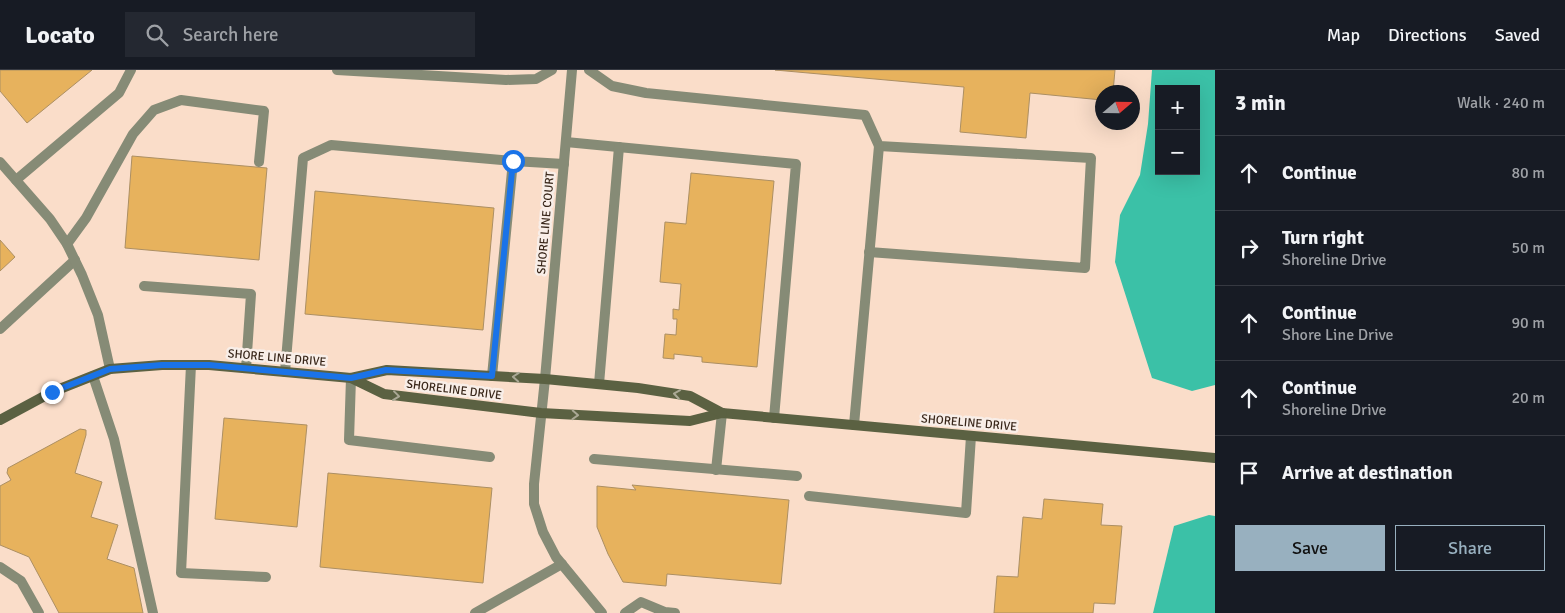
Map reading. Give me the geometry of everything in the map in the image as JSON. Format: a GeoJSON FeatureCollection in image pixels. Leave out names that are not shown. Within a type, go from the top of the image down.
{"type":"FeatureCollection","features":[{"type":"Feature","properties":{"kind":"street"},"geometry":{"type":"LineString","coordinates":[[16,180],[119,93],[131,70]]}},
{"type":"Feature","properties":{"kind":"street"},"geometry":{"type":"LineString","coordinates":[[337,70],[506,80],[536,79],[552,70]]}},
{"type":"Feature","properties":{"kind":"street","name":"SHORE LINE COURT"},"geometry":{"type":"LineString","coordinates":[[572,70],[534,484],[534,504],[543,532],[556,557],[602,613]]}},
{"type":"Feature","properties":{"kind":"street"},"geometry":{"type":"LineString","coordinates":[[589,70],[612,86],[646,93],[865,115],[879,146],[854,425]]}},
{"type":"Feature","properties":{"kind":"street"},"geometry":{"type":"LineString","coordinates":[[67,244],[86,218],[133,134],[154,110],[181,100],[264,111],[259,162]]}},
{"type":"Feature","properties":{"kind":"street"},"geometry":{"type":"LineString","coordinates":[[566,142],[796,164],[774,418]]}},
{"type":"Feature","properties":{"kind":"street"},"geometry":{"type":"LineString","coordinates":[[285,372],[303,158],[331,145],[564,164]]}},
{"type":"Feature","properties":{"kind":"street"},"geometry":{"type":"LineString","coordinates":[[869,252],[1085,268],[1091,158],[879,146]]}},
{"type":"Feature","properties":{"kind":"street"},"geometry":{"type":"LineString","coordinates":[[598,384],[619,147]]}},
{"type":"Feature","properties":{"kind":"street"},"geometry":{"type":"LineString","coordinates":[[492,376],[513,161]]}},
{"type":"Feature","properties":{"kind":"street"},"geometry":{"type":"LineString","coordinates":[[0,162],[50,219],[67,244],[98,315],[110,369],[52,392],[0,420]]}},
{"type":"Feature","properties":{"kind":"street"},"geometry":{"type":"LineString","coordinates":[[0,329],[75,260]]}},
{"type":"Feature","properties":{"kind":"street"},"geometry":{"type":"LineString","coordinates":[[144,286],[251,294],[246,368]]}},
{"type":"Feature","properties":{"kind":"street"},"geometry":{"type":"LineString","coordinates":[[191,365],[181,573],[266,577]]}},
{"type":"Feature","properties":{"kind":"street","name":"SHORE LINE DRIVE"},"geometry":{"type":"LineString","coordinates":[[110,369],[191,365],[351,378]]}},
{"type":"Feature","properties":{"kind":"street","name":"SHORELINE DRIVE"},"geometry":{"type":"LineString","coordinates":[[351,378],[386,370],[598,384],[690,396],[722,413]]}},
{"type":"Feature","properties":{"kind":"street"},"geometry":{"type":"LineString","coordinates":[[93,376],[114,439],[153,613]]}},
{"type":"Feature","properties":{"kind":"street"},"geometry":{"type":"LineString","coordinates":[[351,378],[349,440],[490,457]]}},
{"type":"Feature","properties":{"kind":"street","name":"SHORELINE DRIVE"},"geometry":{"type":"LineString","coordinates":[[351,378],[384,394],[541,413],[690,421],[722,413],[1215,458]]}},
{"type":"Feature","properties":{"kind":"street"},"geometry":{"type":"LineString","coordinates":[[716,470],[722,413]]}},
{"type":"Feature","properties":{"kind":"street"},"geometry":{"type":"LineString","coordinates":[[809,496],[966,513],[971,436]]}},
{"type":"Feature","properties":{"kind":"street"},"geometry":{"type":"LineString","coordinates":[[594,459],[797,476]]}},
{"type":"Feature","properties":{"kind":"street"},"geometry":{"type":"LineString","coordinates":[[475,613],[562,564]]}},
{"type":"Feature","properties":{"kind":"street"},"geometry":{"type":"LineString","coordinates":[[0,567],[21,581],[39,613]]}},
{"type":"Feature","properties":{"kind":"street"},"geometry":{"type":"LineString","coordinates":[[625,613],[641,602],[665,612],[675,613]]}},
{"type":"Feature","properties":{"kind":"water"},"geometry":{"type":"Polygon","coordinates":[[[1152,70],[1215,70],[1215,385],[1192,391],[1152,378],[1115,262],[1120,215],[1140,175],[1148,124],[1152,70]]]}},
{"type":"Feature","properties":{"kind":"water"},"geometry":{"type":"Polygon","coordinates":[[[1209,515],[1215,516],[1215,613],[1153,613],[1174,526],[1209,515]]]}},
{"type":"Feature","properties":{"kind":"building"},"geometry":{"type":"Polygon","coordinates":[[[0,70],[92,70],[27,123],[0,91],[0,70]]]}},
{"type":"Feature","properties":{"kind":"building"},"geometry":{"type":"Polygon","coordinates":[[[775,70],[1115,70],[1114,85],[1095,85],[1095,99],[1030,93],[1026,138],[960,132],[964,87],[775,70]]]}},
{"type":"Feature","properties":{"kind":"building"},"geometry":{"type":"Polygon","coordinates":[[[132,156],[267,168],[259,260],[125,248],[132,156]]]}},
{"type":"Feature","properties":{"kind":"building"},"geometry":{"type":"Polygon","coordinates":[[[691,173],[774,181],[757,367],[702,362],[702,357],[674,354],[674,359],[663,358],[665,334],[676,335],[677,319],[673,319],[673,309],[679,310],[681,284],[660,282],[665,222],[686,224],[691,173]]]}},
{"type":"Feature","properties":{"kind":"building"},"geometry":{"type":"Polygon","coordinates":[[[315,191],[494,208],[483,330],[305,314],[315,191]]]}},
{"type":"Feature","properties":{"kind":"building"},"geometry":{"type":"Polygon","coordinates":[[[0,240],[15,257],[0,271],[0,240]]]}},
{"type":"Feature","properties":{"kind":"building"},"geometry":{"type":"Polygon","coordinates":[[[224,418],[307,425],[297,527],[215,519],[224,418]]]}},
{"type":"Feature","properties":{"kind":"building"},"geometry":{"type":"Polygon","coordinates":[[[80,429],[86,430],[86,435],[75,473],[102,482],[91,517],[118,525],[107,559],[134,568],[143,613],[59,613],[29,557],[0,545],[0,486],[11,480],[7,473],[8,468],[80,429]]]}},
{"type":"Feature","properties":{"kind":"building"},"geometry":{"type":"Polygon","coordinates":[[[328,473],[492,488],[483,583],[320,567],[328,473]]]}},
{"type":"Feature","properties":{"kind":"building"},"geometry":{"type":"Polygon","coordinates":[[[632,485],[789,500],[781,584],[667,574],[666,586],[623,582],[608,554],[597,527],[597,486],[636,490],[632,485]]]}},
{"type":"Feature","properties":{"kind":"building"},"geometry":{"type":"Polygon","coordinates":[[[1044,499],[1103,504],[1101,525],[1122,526],[1115,604],[1094,603],[1093,613],[994,613],[997,576],[1018,577],[1023,517],[1042,519],[1044,499]]]}},
{"type":"Feature","properties":{"kind":"route"},"geometry":{"type":"LineString","coordinates":[[52,392],[110,369],[162,365],[209,365],[351,378],[386,370],[492,376],[513,161]]}}]}
